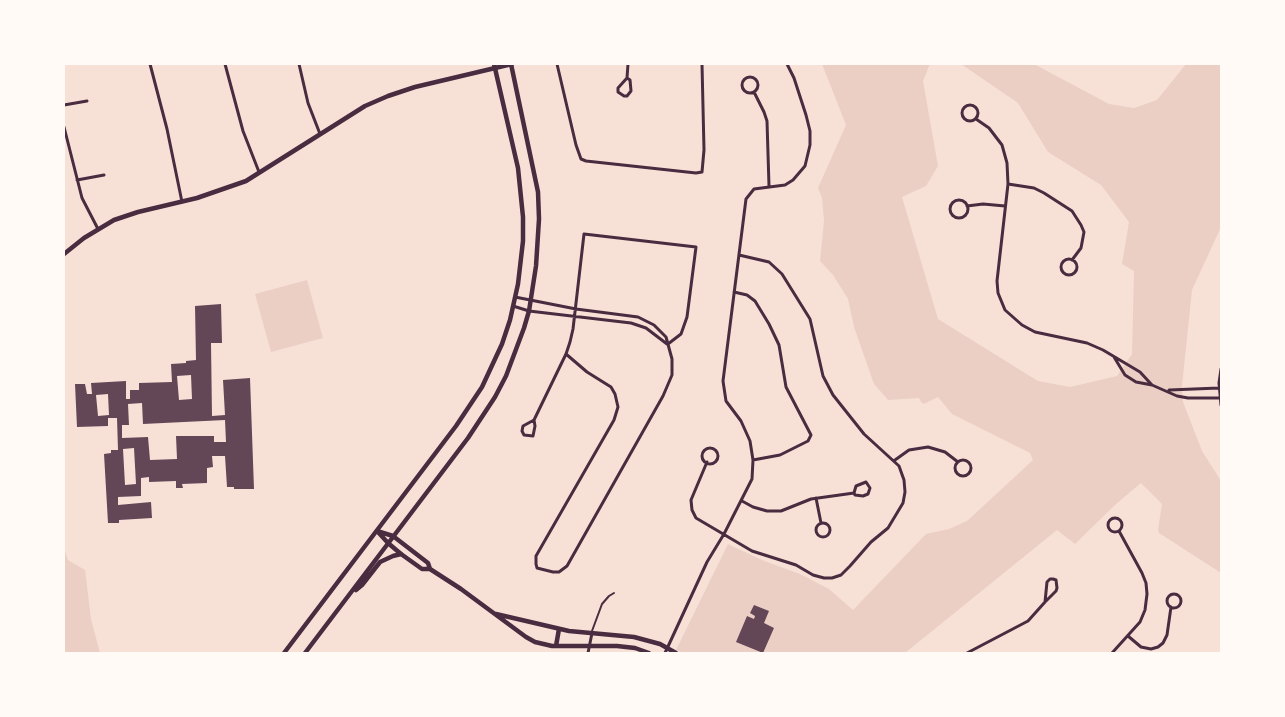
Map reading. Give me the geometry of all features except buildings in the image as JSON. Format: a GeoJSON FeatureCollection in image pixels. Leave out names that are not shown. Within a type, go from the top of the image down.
{"type":"FeatureCollection","features":[{"type":"Feature","properties":{"kind":"main road"},"geometry":{"type":"LineString","coordinates":[[64,254],[98,229],[114,220],[240,184],[365,106],[388,96],[495,66],[511,64],[538,192],[538,244],[529,311],[509,369],[495,397],[468,438],[305,653]]}},
{"type":"Feature","properties":{"kind":"main road"},"geometry":{"type":"LineString","coordinates":[[284,653],[456,426],[477,395],[502,344],[513,306],[521,263],[523,241],[522,194],[495,66]]}},
{"type":"Feature","properties":{"kind":"main road"},"geometry":{"type":"LineString","coordinates":[[377,530],[393,536],[428,563],[430,569],[535,642],[556,646],[617,646],[635,648],[649,653]]}},
{"type":"Feature","properties":{"kind":"main road"},"geometry":{"type":"LineString","coordinates":[[377,530],[388,543],[422,570],[430,569]]}},
{"type":"Feature","properties":{"kind":"main road"},"geometry":{"type":"LineString","coordinates":[[353,592],[362,586],[380,562],[391,556],[401,554]]}},
{"type":"Feature","properties":{"kind":"main road"},"geometry":{"type":"LineString","coordinates":[[492,613],[559,629],[634,637],[666,651],[676,653]]}},
{"type":"Feature","properties":{"kind":"main road"},"geometry":{"type":"LineString","coordinates":[[556,646],[559,629]]}},
{"type":"Feature","properties":{"kind":"street"},"geometry":{"type":"LineString","coordinates":[[150,64],[167,129],[182,202]]}},
{"type":"Feature","properties":{"kind":"street"},"geometry":{"type":"LineString","coordinates":[[225,64],[243,131],[259,172]]}},
{"type":"Feature","properties":{"kind":"street"},"geometry":{"type":"LineString","coordinates":[[299,64],[308,103],[320,134]]}},
{"type":"Feature","properties":{"kind":"street"},"geometry":{"type":"LineString","coordinates":[[557,64],[581,159],[696,173],[702,172],[704,150],[702,64]]}},
{"type":"Feature","properties":{"kind":"street"},"geometry":{"type":"LineString","coordinates":[[627,78],[630,80],[631,91],[624,96],[618,92],[618,88],[627,78],[628,64]]}},
{"type":"Feature","properties":{"kind":"street"},"geometry":{"type":"LineString","coordinates":[[666,651],[705,567],[742,501],[752,479],[753,460],[747,433],[726,400],[723,389],[746,199],[754,189],[785,185],[794,180],[805,166],[810,145],[810,131],[806,115],[794,78],[787,64]]}},
{"type":"Feature","properties":{"kind":"street"},"geometry":{"type":"LineString","coordinates":[[746,79],[756,80],[758,85],[754,92],[744,91],[742,86],[746,79]]}},
{"type":"Feature","properties":{"kind":"street"},"geometry":{"type":"LineString","coordinates":[[754,92],[767,121],[769,186]]}},
{"type":"Feature","properties":{"kind":"street"},"geometry":{"type":"LineString","coordinates":[[64,105],[87,101]]}},
{"type":"Feature","properties":{"kind":"street"},"geometry":{"type":"LineString","coordinates":[[969,106],[976,108],[978,115],[976,119],[969,121],[964,119],[962,112],[969,106]]}},
{"type":"Feature","properties":{"kind":"street"},"geometry":{"type":"LineString","coordinates":[[976,119],[989,128],[1002,145],[1007,163],[1008,184],[997,282],[998,293],[1005,310],[1022,325],[1035,332],[1087,343],[1102,350],[1140,372],[1152,385]]}},
{"type":"Feature","properties":{"kind":"street"},"geometry":{"type":"LineString","coordinates":[[64,127],[82,198],[98,229]]}},
{"type":"Feature","properties":{"kind":"street"},"geometry":{"type":"LineString","coordinates":[[77,180],[104,175]]}},
{"type":"Feature","properties":{"kind":"street"},"geometry":{"type":"LineString","coordinates":[[1008,184],[1039,190],[1072,211],[1082,225],[1084,232],[1081,248],[1072,260],[1065,261],[1062,265],[1063,272],[1067,275],[1072,275],[1076,271],[1076,264],[1072,260]]}},
{"type":"Feature","properties":{"kind":"street"},"geometry":{"type":"LineString","coordinates":[[956,201],[964,202],[967,206],[968,211],[962,217],[957,217],[951,212],[952,204],[956,201]]}},
{"type":"Feature","properties":{"kind":"street"},"geometry":{"type":"LineString","coordinates":[[967,206],[983,204],[1005,206]]}},
{"type":"Feature","properties":{"kind":"street"},"geometry":{"type":"LineString","coordinates":[[534,420],[533,436],[524,436],[522,431],[524,426],[534,420],[566,354],[572,336],[584,234],[696,247],[688,317],[681,334],[668,344]]}},
{"type":"Feature","properties":{"kind":"street"},"geometry":{"type":"LineString","coordinates":[[707,462],[691,500],[692,510],[700,521],[752,551],[796,565],[813,575],[832,578],[840,575],[870,542],[888,528],[903,503],[905,492],[900,466],[864,434],[833,395],[821,370],[810,319],[782,274],[769,262],[739,255]]}},
{"type":"Feature","properties":{"kind":"street"},"geometry":{"type":"LineString","coordinates":[[734,292],[747,295],[755,301],[769,324],[779,345],[786,387],[811,435],[808,441],[780,455],[753,460]]}},
{"type":"Feature","properties":{"kind":"street"},"geometry":{"type":"LineString","coordinates":[[515,297],[576,309],[638,317],[654,325],[666,337],[673,367],[670,383],[567,566],[560,572],[542,570],[536,564],[536,556],[614,420],[618,407],[611,387],[587,372],[566,354]]}},
{"type":"Feature","properties":{"kind":"street"},"geometry":{"type":"LineString","coordinates":[[513,306],[529,311],[638,325],[646,328],[668,344]]}},
{"type":"Feature","properties":{"kind":"street"},"geometry":{"type":"LineString","coordinates":[[1113,357],[1125,375],[1136,382],[1168,390],[1177,396],[1220,398]]}},
{"type":"Feature","properties":{"kind":"street"},"geometry":{"type":"LineString","coordinates":[[1221,369],[1219,388],[1221,404]]}},
{"type":"Feature","properties":{"kind":"street"},"geometry":{"type":"LineString","coordinates":[[1168,390],[1219,388]]}},
{"type":"Feature","properties":{"kind":"street"},"geometry":{"type":"LineString","coordinates":[[895,460],[909,450],[928,447],[940,449],[958,462]]}},
{"type":"Feature","properties":{"kind":"street"},"geometry":{"type":"LineString","coordinates":[[712,448],[717,452],[717,458],[713,463],[707,462],[702,454],[706,449],[712,448]]}},
{"type":"Feature","properties":{"kind":"street"},"geometry":{"type":"LineString","coordinates":[[964,460],[969,462],[972,468],[969,474],[963,476],[958,474],[955,468],[958,462],[964,460]]}},
{"type":"Feature","properties":{"kind":"street"},"geometry":{"type":"LineString","coordinates":[[742,501],[759,509],[782,511],[816,498],[854,493],[859,496],[866,496],[869,491],[868,483],[858,484],[854,493]]}},
{"type":"Feature","properties":{"kind":"street"},"geometry":{"type":"LineString","coordinates":[[816,498],[821,523]]}},
{"type":"Feature","properties":{"kind":"street"},"geometry":{"type":"LineString","coordinates":[[1111,518],[1118,518],[1121,521],[1122,526],[1119,531],[1113,532],[1108,528],[1107,523],[1111,518]]}},
{"type":"Feature","properties":{"kind":"street"},"geometry":{"type":"LineString","coordinates":[[821,523],[826,523],[830,527],[830,532],[827,536],[822,537],[816,532],[817,526],[821,523]]}},
{"type":"Feature","properties":{"kind":"street"},"geometry":{"type":"LineString","coordinates":[[1112,653],[1140,622],[1145,610],[1147,594],[1146,583],[1142,573],[1119,531]]}},
{"type":"Feature","properties":{"kind":"street"},"geometry":{"type":"LineString","coordinates":[[967,653],[1028,621],[1056,592],[1058,582],[1053,579],[1047,582],[1045,602]]}},
{"type":"Feature","properties":{"kind":"street"},"geometry":{"type":"LineString","coordinates":[[1128,636],[1141,647],[1151,649],[1158,647],[1163,643],[1166,635],[1171,607],[1168,604],[1169,596],[1172,594],[1177,595],[1180,598],[1179,606],[1171,607]]}},
{"type":"Feature","properties":{"kind":"street"},"geometry":{"type":"LineString","coordinates":[[588,653],[592,633]]}},
{"type":"Feature","properties":{"kind":"lane"},"geometry":{"type":"LineString","coordinates":[[592,633],[602,604],[614,593]]}},
{"type":"Feature","properties":{"kind":"shaded area"},"geometry":{"type":"Polygon","coordinates":[[[822,64],[930,64],[923,81],[938,166],[926,186],[902,197],[938,319],[1038,381],[1070,387],[1117,376],[1132,354],[1134,271],[1122,264],[1129,222],[1101,185],[1048,152],[1018,103],[961,64],[1034,64],[1109,104],[1134,108],[1157,100],[1186,64],[1221,64],[1221,227],[1192,290],[1182,386],[1183,402],[1202,451],[1221,481],[1221,573],[1159,533],[1162,504],[1141,483],[1116,504],[1075,544],[1057,530],[905,653],[683,653],[676,650],[728,544],[762,560],[800,574],[829,589],[853,610],[926,534],[949,529],[967,521],[1033,460],[1030,453],[952,414],[938,397],[924,404],[919,398],[888,400],[874,384],[854,327],[848,299],[833,275],[820,261],[824,221],[822,198],[818,188],[846,125],[822,64]]]}},
{"type":"Feature","properties":{"kind":"shaded area"},"geometry":{"type":"Polygon","coordinates":[[[307,280],[323,338],[271,352],[255,294],[307,280]]]}},
{"type":"Feature","properties":{"kind":"shaded area"},"geometry":{"type":"Polygon","coordinates":[[[64,548],[68,560],[85,570],[91,619],[100,653],[64,653],[64,548]]]}}]}
